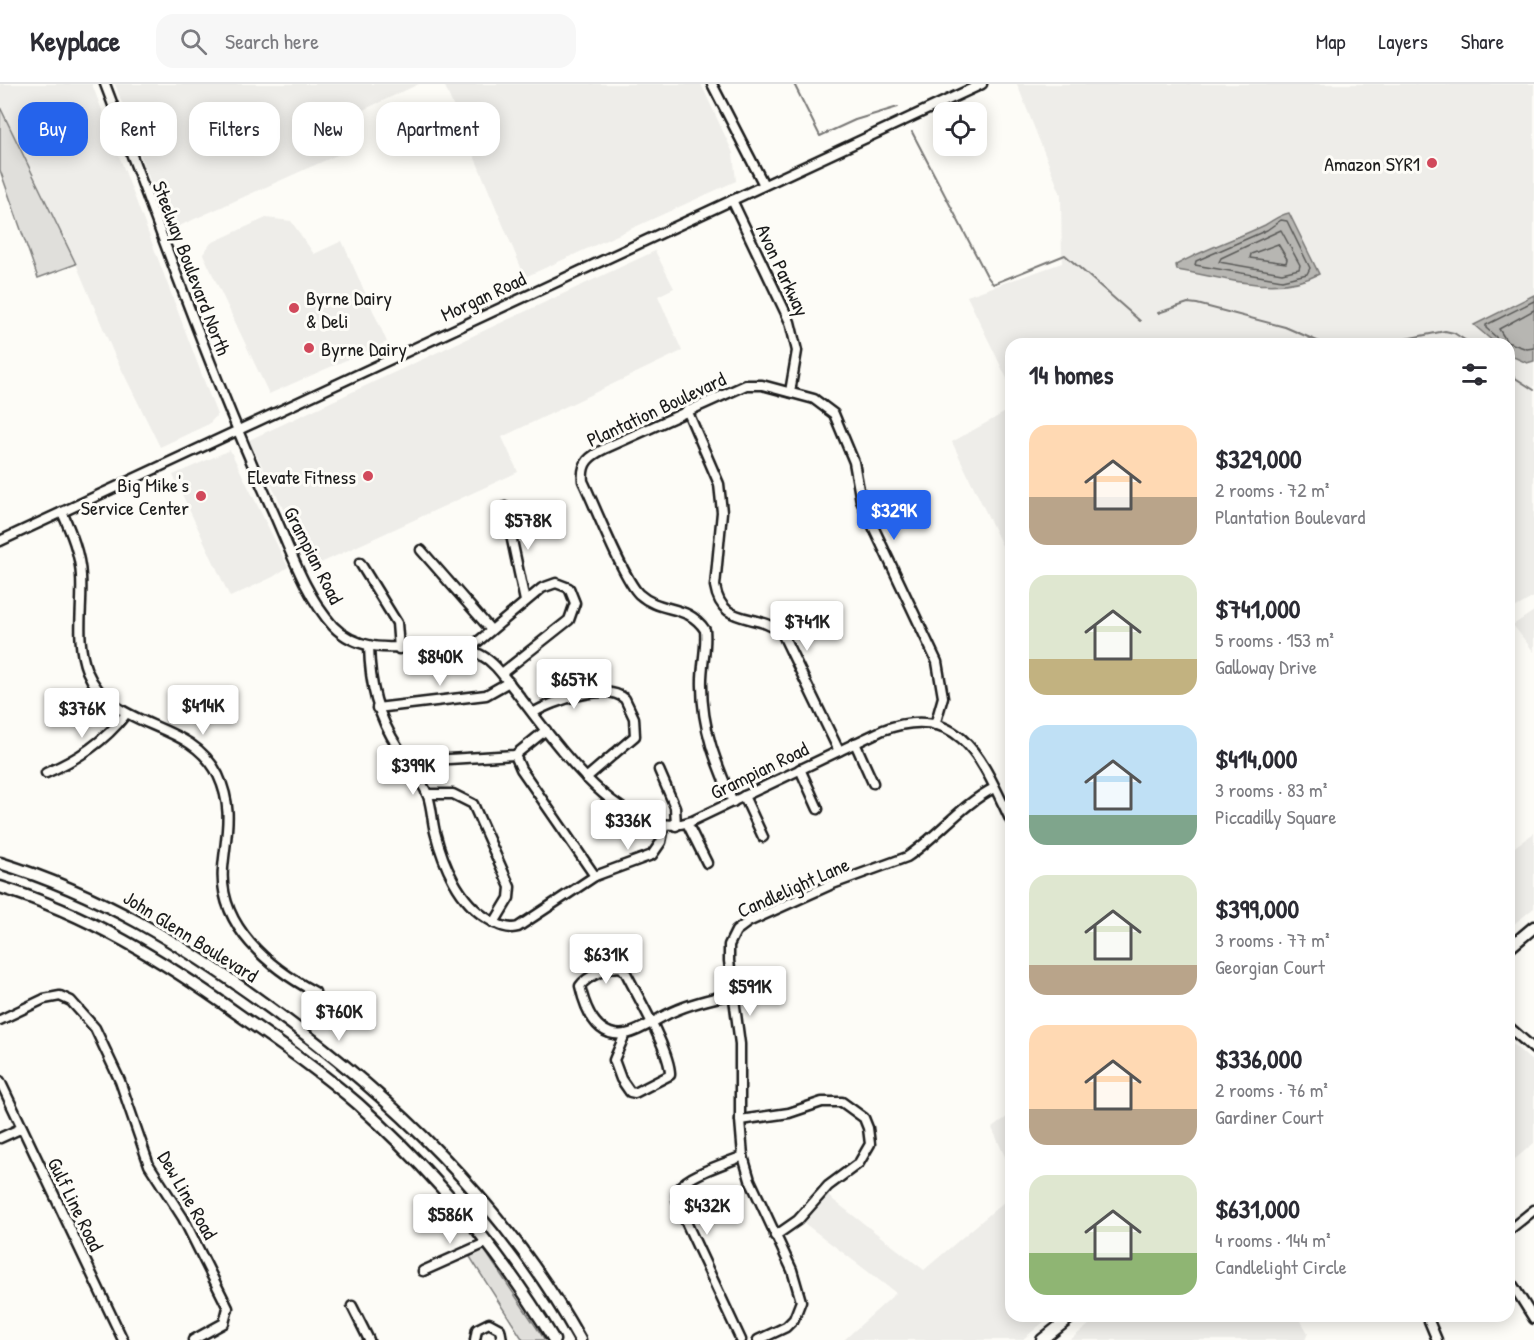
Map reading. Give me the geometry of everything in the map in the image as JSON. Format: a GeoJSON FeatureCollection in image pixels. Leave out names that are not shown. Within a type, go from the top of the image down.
{"type":"FeatureCollection","features":[{"type":"Feature","properties":{"kind":"main road","name":"John Glenn Boulevard"},"geometry":{"type":"LineString","coordinates":[[0,863],[39,875],[92,897],[168,938],[267,1006],[369,1084],[445,1158],[500,1221],[543,1280],[580,1340]]}},
{"type":"Feature","properties":{"kind":"main road","name":"John Glenn Boulevard"},"geometry":{"type":"LineString","coordinates":[[0,887],[73,914],[147,952],[311,1066],[396,1140],[434,1179],[488,1242],[554,1340]]}},
{"type":"Feature","properties":{"kind":"main road"},"geometry":{"type":"LineString","coordinates":[[1515,943],[1534,927]]}},
{"type":"Feature","properties":{"kind":"main road"},"geometry":{"type":"LineString","coordinates":[[1042,1340],[1064,1322]]}},
{"type":"Feature","properties":{"kind":"street","name":"Steelway Boulevard North"},"geometry":{"type":"LineString","coordinates":[[105,84],[236,429]]}},
{"type":"Feature","properties":{"kind":"street"},"geometry":{"type":"LineString","coordinates":[[712,84],[764,185]]}},
{"type":"Feature","properties":{"kind":"street","name":"Morgan Road"},"geometry":{"type":"LineString","coordinates":[[0,541],[236,429],[982,84]]}},
{"type":"Feature","properties":{"kind":"street","name":"Avon Parkway"},"geometry":{"type":"LineString","coordinates":[[732,200],[790,321],[797,351],[789,392]]}},
{"type":"Feature","properties":{"kind":"street","name":"Plantation Boulevard"},"geometry":{"type":"LineString","coordinates":[[733,802],[707,736],[702,685],[706,637],[700,622],[683,610],[661,607],[647,600],[635,590],[583,481],[582,471],[587,459],[606,448],[746,385],[762,385],[823,404],[839,424],[856,468],[861,501],[937,662],[943,697],[935,725]]}},
{"type":"Feature","properties":{"kind":"street"},"geometry":{"type":"LineString","coordinates":[[687,410],[719,484],[722,512],[715,586],[721,603],[735,616],[765,621],[782,633],[839,751]]}},
{"type":"Feature","properties":{"kind":"street","name":"Grampian Road"},"geometry":{"type":"LineString","coordinates":[[236,429],[317,606],[341,632],[369,646],[399,649],[458,647],[469,649],[489,659],[586,778],[633,814],[664,827],[687,823],[855,743],[898,724],[912,722],[935,725],[955,732],[968,743],[983,763],[1005,810]]}},
{"type":"Feature","properties":{"kind":"street"},"geometry":{"type":"LineString","coordinates":[[505,507],[525,601]]}},
{"type":"Feature","properties":{"kind":"street"},"geometry":{"type":"LineString","coordinates":[[62,512],[79,560],[82,602],[80,640],[87,671],[102,694],[126,714],[180,737],[197,747],[211,765],[225,794],[228,810],[229,828],[222,870],[223,885],[233,916],[262,958],[284,975],[315,992]]}},
{"type":"Feature","properties":{"kind":"street"},"geometry":{"type":"LineString","coordinates":[[421,550],[491,630]]}},
{"type":"Feature","properties":{"kind":"street"},"geometry":{"type":"LineString","coordinates":[[360,563],[397,623],[399,649]]}},
{"type":"Feature","properties":{"kind":"street"},"geometry":{"type":"LineString","coordinates":[[469,649],[525,601],[549,585],[556,583],[569,588],[575,603],[572,616],[502,674]]}},
{"type":"Feature","properties":{"kind":"street"},"geometry":{"type":"LineString","coordinates":[[369,646],[370,671],[377,708],[427,794],[439,848],[447,869],[468,902],[479,914],[494,923],[512,929],[518,927],[594,876],[652,855],[661,842],[664,827]]}},
{"type":"Feature","properties":{"kind":"street"},"geometry":{"type":"LineString","coordinates":[[377,708],[486,695],[509,682]]}},
{"type":"Feature","properties":{"kind":"street"},"geometry":{"type":"LineString","coordinates":[[533,712],[560,699],[609,692],[625,699],[634,718],[635,736],[586,778]]}},
{"type":"Feature","properties":{"kind":"street"},"geometry":{"type":"LineString","coordinates":[[46,773],[87,752],[116,727],[126,714]]}},
{"type":"Feature","properties":{"kind":"street"},"geometry":{"type":"LineString","coordinates":[[411,769],[432,760],[515,755],[546,730]]}},
{"type":"Feature","properties":{"kind":"street"},"geometry":{"type":"LineString","coordinates":[[855,743],[873,783]]}},
{"type":"Feature","properties":{"kind":"street"},"geometry":{"type":"LineString","coordinates":[[515,755],[521,769],[594,876]]}},
{"type":"Feature","properties":{"kind":"street"},"geometry":{"type":"LineString","coordinates":[[800,769],[818,809]]}},
{"type":"Feature","properties":{"kind":"street"},"geometry":{"type":"LineString","coordinates":[[659,770],[675,807],[676,826]]}},
{"type":"Feature","properties":{"kind":"street","name":"Candlelight Lane"},"geometry":{"type":"LineString","coordinates":[[758,1340],[786,1327],[794,1319],[801,1301],[792,1270],[750,1180],[743,1156],[740,1120],[740,1044],[728,953],[736,931],[748,922],[794,900],[908,857],[924,846],[966,805],[994,788]]}},
{"type":"Feature","properties":{"kind":"street"},"geometry":{"type":"LineString","coordinates":[[427,794],[453,794],[473,804],[510,887],[509,898],[494,923]]}},
{"type":"Feature","properties":{"kind":"street"},"geometry":{"type":"LineString","coordinates":[[744,796],[763,837]]}},
{"type":"Feature","properties":{"kind":"street"},"geometry":{"type":"LineString","coordinates":[[687,823],[707,863]]}},
{"type":"Feature","properties":{"kind":"street"},"geometry":{"type":"LineString","coordinates":[[625,1034],[614,1060],[621,1080],[630,1092],[635,1093],[670,1075],[667,1058],[650,1022],[621,968],[615,967],[585,980],[580,986],[591,1017],[603,1029],[625,1034],[650,1022],[697,1002],[734,994]]}},
{"type":"Feature","properties":{"kind":"street","name":"Dew Line Road"},"geometry":{"type":"LineString","coordinates":[[0,1020],[44,999],[60,996],[71,1001],[95,1028],[106,1047],[149,1165],[183,1218],[228,1308],[224,1323],[193,1340]]}},
{"type":"Feature","properties":{"kind":"street"},"geometry":{"type":"LineString","coordinates":[[1515,1032],[1534,1049]]}},
{"type":"Feature","properties":{"kind":"street","name":"Gulf Line Road"},"geometry":{"type":"LineString","coordinates":[[0,1081],[123,1340]]}},
{"type":"Feature","properties":{"kind":"street"},"geometry":{"type":"LineString","coordinates":[[740,1120],[789,1113],[822,1102],[842,1102],[864,1118],[868,1128],[870,1144],[859,1163],[828,1186],[798,1220],[775,1236]]}},
{"type":"Feature","properties":{"kind":"street"},"geometry":{"type":"LineString","coordinates":[[0,1138],[22,1128]]}},
{"type":"Feature","properties":{"kind":"street"},"geometry":{"type":"LineString","coordinates":[[741,1340],[676,1196],[679,1189],[687,1182],[743,1156]]}},
{"type":"Feature","properties":{"kind":"street"},"geometry":{"type":"LineString","coordinates":[[1515,1225],[1534,1210]]}},
{"type":"Feature","properties":{"kind":"street"},"geometry":{"type":"LineString","coordinates":[[423,1271],[488,1242]]}},
{"type":"Feature","properties":{"kind":"street"},"geometry":{"type":"LineString","coordinates":[[1515,1289],[1534,1319]]}},
{"type":"Feature","properties":{"kind":"street"},"geometry":{"type":"LineString","coordinates":[[352,1306],[369,1340]]}},
{"type":"Feature","properties":{"kind":"street"},"geometry":{"type":"LineString","coordinates":[[1429,1322],[1437,1340]]}},
{"type":"Feature","properties":{"kind":"street"},"geometry":{"type":"LineString","coordinates":[[475,1340],[477,1329],[489,1323],[500,1329],[502,1340]]}},
{"type":"Feature","properties":{"kind":"shaded area"},"geometry":{"type":"Polygon","coordinates":[[[0,84],[92,84],[100,105],[100,156],[119,156],[217,415],[209,424],[160,447],[114,354],[76,264],[24,156],[88,156],[88,102],[18,102],[18,144],[0,107],[0,84]]]}},
{"type":"Feature","properties":{"kind":"shaded area"},"geometry":{"type":"Polygon","coordinates":[[[115,84],[419,84],[364,110],[364,102],[292,102],[292,156],[335,156],[168,231],[141,156],[177,156],[177,102],[121,102],[115,84]]]}},
{"type":"Feature","properties":{"kind":"shaded area"},"geometry":{"type":"Polygon","coordinates":[[[444,84],[701,84],[733,153],[736,181],[525,277],[474,156],[500,156],[500,102],[452,102],[444,84]]]}},
{"type":"Feature","properties":{"kind":"shaded area"},"geometry":{"type":"Polygon","coordinates":[[[1017,84],[1534,84],[1534,597],[1515,608],[1515,338],[1005,338],[1005,375],[967,296],[1062,263],[1061,195],[1017,84]]]}},
{"type":"Feature","properties":{"kind":"shaded area"},"geometry":{"type":"Polygon","coordinates":[[[0,107],[18,144],[18,156],[24,156],[76,264],[38,278],[0,170],[0,107]]]}},
{"type":"Feature","properties":{"kind":"shaded area"},"geometry":{"type":"Polygon","coordinates":[[[266,218],[291,221],[314,254],[342,241],[387,342],[269,394],[203,254],[211,243],[266,218]]]}},
{"type":"Feature","properties":{"kind":"shaded area"},"geometry":{"type":"Polygon","coordinates":[[[655,251],[674,288],[658,296],[682,351],[502,437],[518,472],[312,567],[249,440],[655,251]]]}},
{"type":"Feature","properties":{"kind":"shaded area"},"geometry":{"type":"Polygon","coordinates":[[[1005,412],[1005,552],[952,442],[1005,412]]]}},
{"type":"Feature","properties":{"kind":"shaded area"},"geometry":{"type":"Polygon","coordinates":[[[230,450],[288,567],[273,577],[230,597],[173,475],[230,450]]]}},
{"type":"Feature","properties":{"kind":"shaded area"},"geometry":{"type":"Polygon","coordinates":[[[1534,611],[1534,652],[1515,628],[1515,624],[1534,611]]]}},
{"type":"Feature","properties":{"kind":"shaded area"},"geometry":{"type":"Polygon","coordinates":[[[1534,833],[1534,908],[1515,923],[1515,847],[1534,833]]]}},
{"type":"Feature","properties":{"kind":"shaded area"},"geometry":{"type":"Polygon","coordinates":[[[1515,1046],[1534,1063],[1534,1143],[1515,1159],[1515,1046]]]}},
{"type":"Feature","properties":{"kind":"shaded area"},"geometry":{"type":"Polygon","coordinates":[[[1005,1118],[1005,1157],[992,1128],[1005,1118]]]}},
{"type":"Feature","properties":{"kind":"shaded area"},"geometry":{"type":"Polygon","coordinates":[[[828,1196],[924,1270],[1005,1201],[1005,1322],[1044,1322],[1022,1340],[844,1340],[896,1293],[804,1223],[828,1196]]]}},
{"type":"Feature","properties":{"kind":"shaded area"},"geometry":{"type":"Polygon","coordinates":[[[483,1248],[545,1340],[523,1340],[470,1257],[483,1248]]]}},
{"type":"Feature","properties":{"kind":"shaded area"},"geometry":{"type":"Polygon","coordinates":[[[1092,1322],[1302,1322],[1308,1333],[1305,1340],[1070,1340],[1092,1322]]]}},
{"type":"Feature","properties":{"kind":"water"},"geometry":{"type":"Polygon","coordinates":[[[1289,213],[1319,274],[1302,281],[1267,285],[1177,270],[1176,265],[1187,259],[1289,213]]]}},
{"type":"Feature","properties":{"kind":"water"},"geometry":{"type":"Polygon","coordinates":[[[1534,295],[1534,361],[1527,363],[1515,358],[1515,338],[1489,338],[1474,325],[1534,295]]]}},
{"type":"Feature","properties":{"kind":"waterway"},"geometry":{"type":"LineString","coordinates":[[794,84],[820,136],[855,120],[898,107]]}},
{"type":"Feature","properties":{"kind":"waterway"},"geometry":{"type":"LineString","coordinates":[[912,132],[993,284],[1065,255],[1140,321]]}},
{"type":"Feature","properties":{"kind":"waterway"},"geometry":{"type":"LineString","coordinates":[[1158,313],[1188,303],[1197,304],[1285,327],[1310,338]]}},
{"type":"Feature","properties":{"kind":"waterway"},"geometry":{"type":"LineString","coordinates":[[1411,338],[1445,331],[1462,338]]}},
{"type":"Feature","properties":{"kind":"waterway"},"geometry":{"type":"LineString","coordinates":[[1515,378],[1534,390]]}},
{"type":"Feature","properties":{"kind":"place","name":"Amazon SYR1"},"geometry":{"type":"Point","coordinates":[1432,163]}},
{"type":"Feature","properties":{"kind":"place","name":"Byrne Dairy & Deli"},"geometry":{"type":"Point","coordinates":[294,308]}},
{"type":"Feature","properties":{"kind":"place","name":"Byrne Dairy"},"geometry":{"type":"Point","coordinates":[309,348]}},
{"type":"Feature","properties":{"kind":"place","name":"Elevate Fitness"},"geometry":{"type":"Point","coordinates":[368,476]}},
{"type":"Feature","properties":{"kind":"place","name":"Big Mike's Service Center"},"geometry":{"type":"Point","coordinates":[201,496]}}]}
